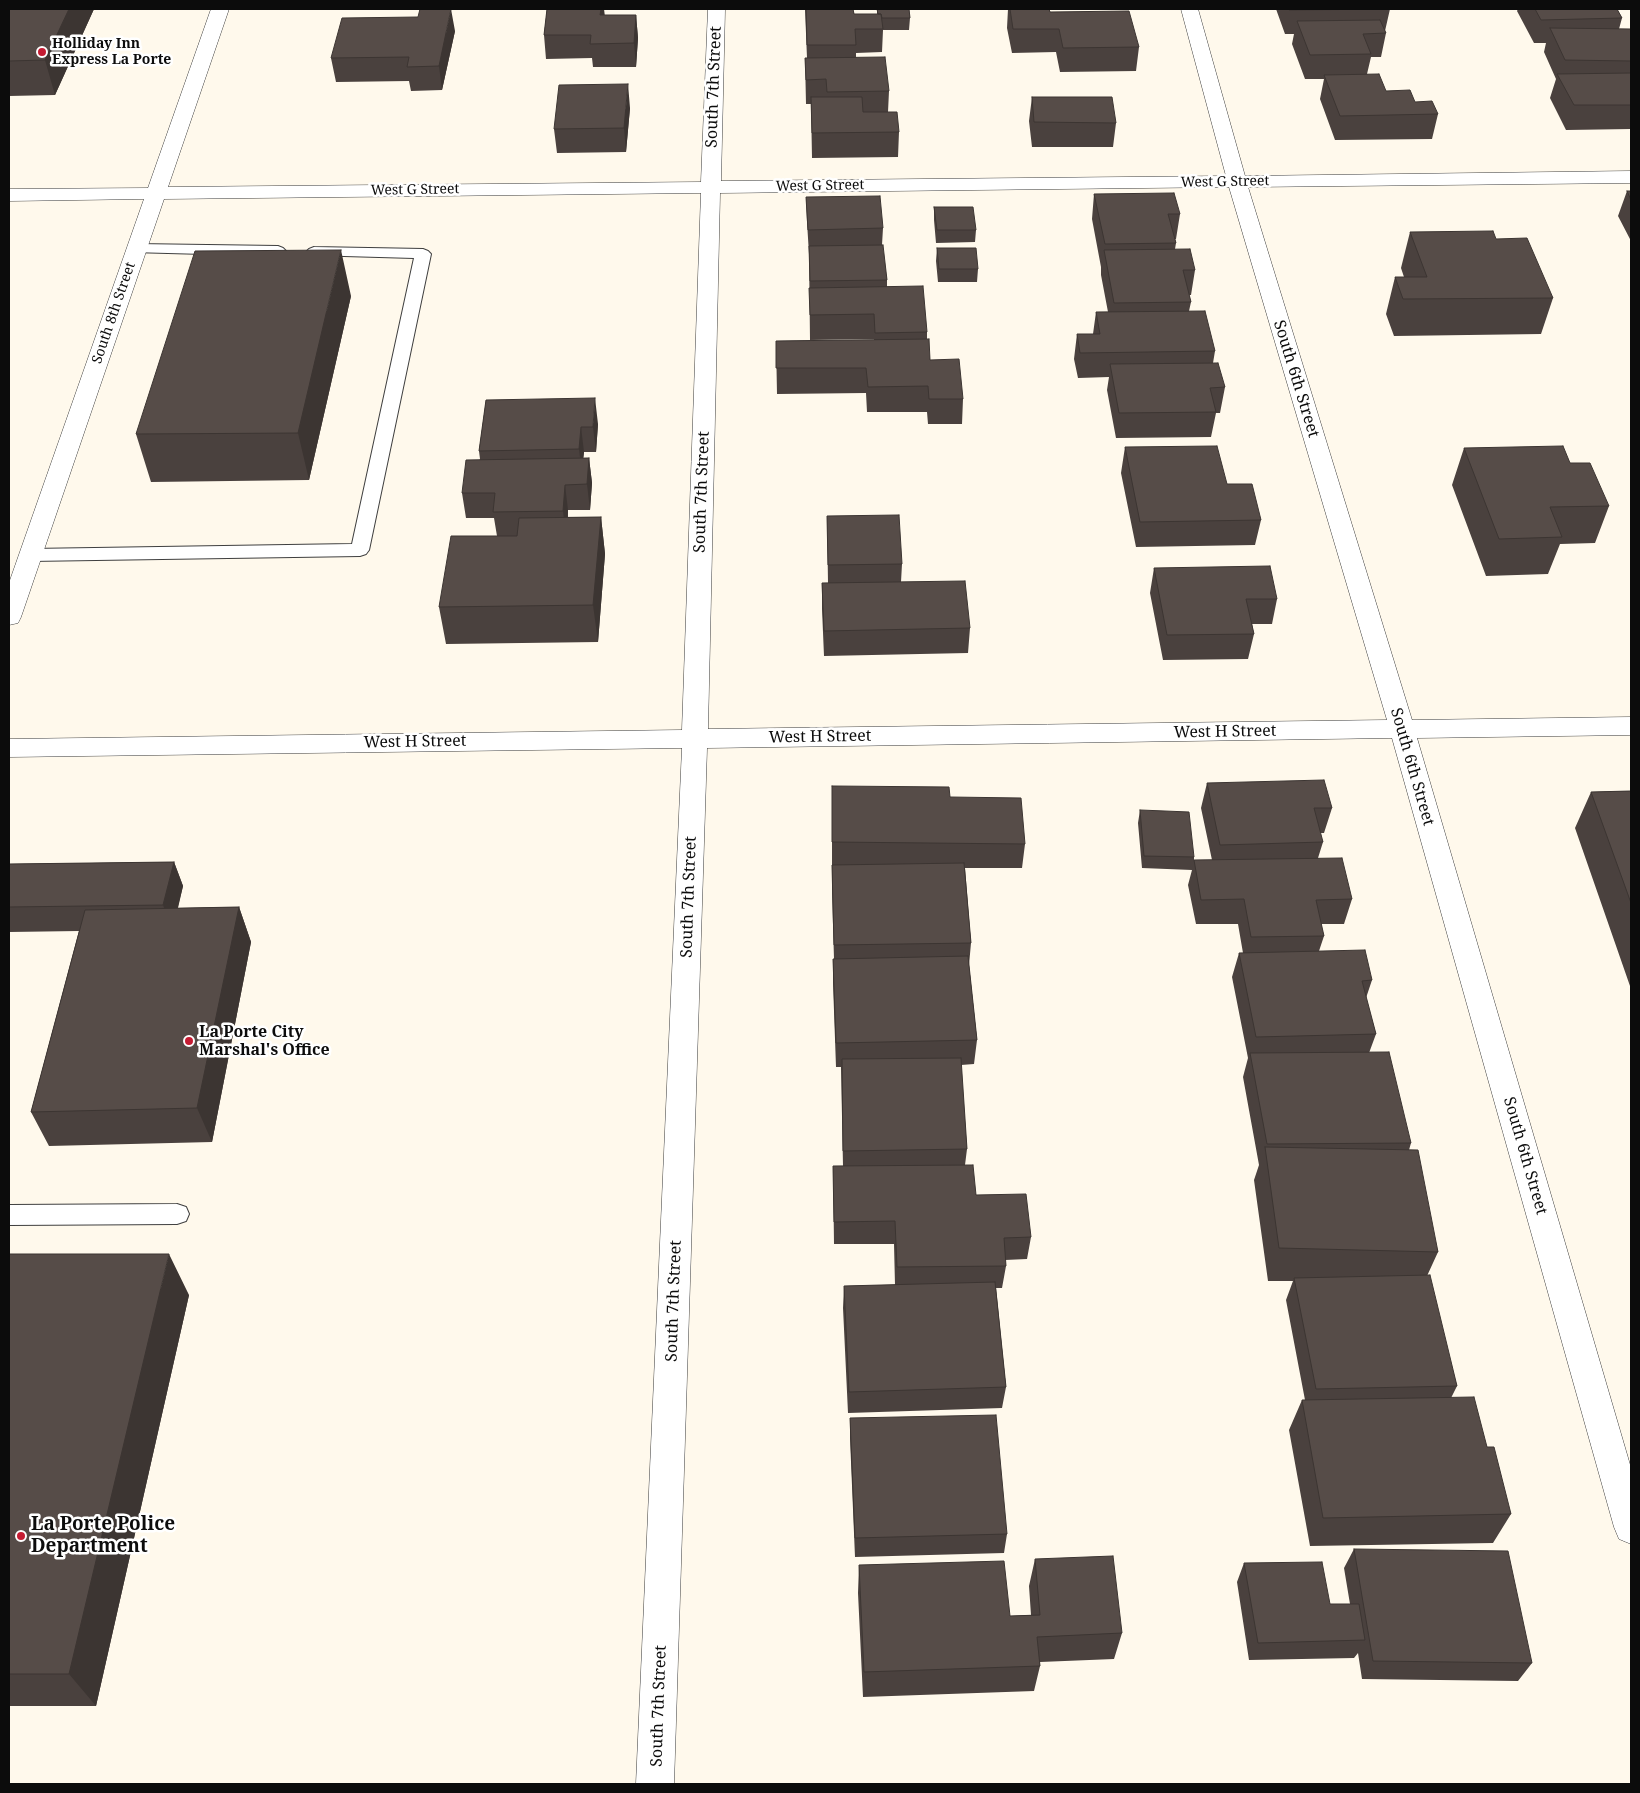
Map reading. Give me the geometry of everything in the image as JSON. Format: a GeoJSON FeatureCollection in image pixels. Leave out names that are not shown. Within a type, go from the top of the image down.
{"type":"FeatureCollection","features":[{"type":"Feature","properties":{"kind":"street","name":"South 8th Street"},"geometry":{"type":"LineString","coordinates":[[9,614],[220,9]]}},
{"type":"Feature","properties":{"kind":"street","name":"South 7th Street"},"geometry":{"type":"LineString","coordinates":[[656,1784],[695,738],[716,9]]}},
{"type":"Feature","properties":{"kind":"street","name":"South 6th Street"},"geometry":{"type":"LineString","coordinates":[[1189,9],[1237,181],[1402,729],[1631,1526]]}},
{"type":"Feature","properties":{"kind":"street","name":"West G Street"},"geometry":{"type":"LineString","coordinates":[[9,195],[1631,177]]}},
{"type":"Feature","properties":{"kind":"street","name":"West H Street"},"geometry":{"type":"LineString","coordinates":[[9,748],[1631,726]]}},
{"type":"Feature","properties":{"kind":"lane"},"geometry":{"type":"LineString","coordinates":[[30,554],[360,550],[424,254],[136,248]]}},
{"type":"Feature","properties":{"kind":"lane"},"geometry":{"type":"LineString","coordinates":[[9,1215],[178,1214]]}},
{"type":"Feature","properties":{"kind":"building"},"geometry":{"type":"Polygon","coordinates":[[[9,9],[69,9],[45,60],[9,61],[9,9]]]}},
{"type":"Feature","properties":{"kind":"building"},"geometry":{"type":"Polygon","coordinates":[[[420,9],[451,9],[439,66],[407,67],[409,57],[331,58],[342,18],[418,17],[420,9]]]}},
{"type":"Feature","properties":{"kind":"building"},"geometry":{"type":"Polygon","coordinates":[[[547,9],[601,9],[600,15],[636,15],[634,43],[590,44],[591,35],[544,35],[547,9]]]}},
{"type":"Feature","properties":{"kind":"building"},"geometry":{"type":"Polygon","coordinates":[[[806,9],[853,9],[854,14],[881,14],[883,29],[855,29],[856,45],[807,45],[806,9]]]}},
{"type":"Feature","properties":{"kind":"building"},"geometry":{"type":"Polygon","coordinates":[[[877,9],[909,9],[910,18],[882,18],[881,14],[878,14],[877,9]]]}},
{"type":"Feature","properties":{"kind":"building"},"geometry":{"type":"Polygon","coordinates":[[[1010,9],[1049,9],[1050,12],[1129,11],[1139,47],[1063,48],[1059,29],[1013,29],[1010,9]]]}},
{"type":"Feature","properties":{"kind":"building"},"geometry":{"type":"Polygon","coordinates":[[[1289,9],[1390,9],[1289,10],[1289,9]]]}},
{"type":"Feature","properties":{"kind":"building"},"geometry":{"type":"Polygon","coordinates":[[[1535,9],[1617,9],[1622,18],[1541,20],[1535,9]]]}},
{"type":"Feature","properties":{"kind":"building"},"geometry":{"type":"Polygon","coordinates":[[[1380,20],[1386,33],[1363,34],[1371,54],[1310,55],[1297,21],[1380,20]]]}},
{"type":"Feature","properties":{"kind":"building"},"geometry":{"type":"Polygon","coordinates":[[[1550,28],[1631,29],[1631,61],[1565,60],[1550,28]]]}},
{"type":"Feature","properties":{"kind":"building"},"geometry":{"type":"Polygon","coordinates":[[[885,57],[889,91],[827,92],[826,79],[806,80],[805,58],[885,57]]]}},
{"type":"Feature","properties":{"kind":"building"},"geometry":{"type":"Polygon","coordinates":[[[1631,73],[1631,105],[1574,105],[1557,74],[1631,73]]]}},
{"type":"Feature","properties":{"kind":"building"},"geometry":{"type":"Polygon","coordinates":[[[1379,74],[1386,91],[1410,90],[1415,102],[1432,101],[1438,114],[1340,116],[1324,75],[1379,74]]]}},
{"type":"Feature","properties":{"kind":"building"},"geometry":{"type":"Polygon","coordinates":[[[628,84],[624,128],[554,129],[559,85],[628,84]]]}},
{"type":"Feature","properties":{"kind":"building"},"geometry":{"type":"Polygon","coordinates":[[[811,97],[862,97],[863,112],[897,112],[899,132],[812,133],[811,97]]]}},
{"type":"Feature","properties":{"kind":"building"},"geometry":{"type":"Polygon","coordinates":[[[1032,97],[1112,97],[1116,123],[1034,122],[1032,97]]]}},
{"type":"Feature","properties":{"kind":"building"},"geometry":{"type":"Polygon","coordinates":[[[1627,191],[1631,191],[1631,200],[1627,191]]]}},
{"type":"Feature","properties":{"kind":"building"},"geometry":{"type":"Polygon","coordinates":[[[1174,193],[1180,214],[1168,214],[1176,243],[1105,244],[1094,194],[1174,193]]]}},
{"type":"Feature","properties":{"kind":"building"},"geometry":{"type":"Polygon","coordinates":[[[880,196],[883,228],[808,230],[806,197],[880,196]]]}},
{"type":"Feature","properties":{"kind":"building"},"geometry":{"type":"Polygon","coordinates":[[[934,207],[973,207],[976,230],[937,230],[934,207]]]}},
{"type":"Feature","properties":{"kind":"building"},"geometry":{"type":"Polygon","coordinates":[[[1493,231],[1496,239],[1527,238],[1553,298],[1403,299],[1395,277],[1427,277],[1410,232],[1493,231]]]}},
{"type":"Feature","properties":{"kind":"building"},"geometry":{"type":"Polygon","coordinates":[[[883,245],[887,280],[810,281],[809,246],[883,245]]]}},
{"type":"Feature","properties":{"kind":"building"},"geometry":{"type":"Polygon","coordinates":[[[937,248],[976,248],[978,269],[939,269],[937,248]]]}},
{"type":"Feature","properties":{"kind":"building"},"geometry":{"type":"Polygon","coordinates":[[[1190,249],[1195,270],[1183,270],[1191,302],[1114,303],[1104,250],[1190,249]]]}},
{"type":"Feature","properties":{"kind":"building"},"geometry":{"type":"Polygon","coordinates":[[[341,250],[298,433],[136,434],[195,251],[341,250]]]}},
{"type":"Feature","properties":{"kind":"building"},"geometry":{"type":"Polygon","coordinates":[[[923,286],[927,332],[875,333],[874,314],[810,315],[809,288],[923,286]]]}},
{"type":"Feature","properties":{"kind":"building"},"geometry":{"type":"Polygon","coordinates":[[[1205,311],[1215,351],[1080,353],[1077,334],[1100,334],[1096,312],[1205,311]]]}},
{"type":"Feature","properties":{"kind":"building"},"geometry":{"type":"Polygon","coordinates":[[[929,339],[930,360],[959,359],[963,399],[929,399],[928,386],[868,387],[866,368],[776,368],[776,341],[929,339]]]}},
{"type":"Feature","properties":{"kind":"building"},"geometry":{"type":"Polygon","coordinates":[[[1218,363],[1225,387],[1210,388],[1216,412],[1119,413],[1110,364],[1218,363]]]}},
{"type":"Feature","properties":{"kind":"building"},"geometry":{"type":"Polygon","coordinates":[[[595,398],[593,427],[581,427],[579,449],[479,451],[486,400],[595,398]]]}},
{"type":"Feature","properties":{"kind":"building"},"geometry":{"type":"Polygon","coordinates":[[[1217,446],[1227,484],[1252,484],[1261,520],[1140,522],[1125,447],[1217,446]]]}},
{"type":"Feature","properties":{"kind":"building"},"geometry":{"type":"Polygon","coordinates":[[[1563,446],[1570,463],[1590,463],[1609,506],[1550,507],[1562,537],[1499,539],[1464,448],[1563,446]]]}},
{"type":"Feature","properties":{"kind":"building"},"geometry":{"type":"Polygon","coordinates":[[[589,458],[587,484],[565,485],[563,511],[493,512],[495,493],[462,493],[466,460],[589,458]]]}},
{"type":"Feature","properties":{"kind":"building"},"geometry":{"type":"Polygon","coordinates":[[[899,515],[902,564],[828,565],[827,516],[899,515]]]}},
{"type":"Feature","properties":{"kind":"building"},"geometry":{"type":"Polygon","coordinates":[[[601,517],[593,605],[439,607],[451,536],[517,536],[519,518],[601,517]]]}},
{"type":"Feature","properties":{"kind":"building"},"geometry":{"type":"Polygon","coordinates":[[[1270,566],[1277,599],[1246,599],[1254,634],[1167,635],[1154,568],[1270,566]]]}},
{"type":"Feature","properties":{"kind":"building"},"geometry":{"type":"Polygon","coordinates":[[[965,581],[970,628],[824,631],[822,583],[965,581]]]}},
{"type":"Feature","properties":{"kind":"building"},"geometry":{"type":"Polygon","coordinates":[[[1324,780],[1332,808],[1314,808],[1323,842],[1220,845],[1207,783],[1324,780]]]}},
{"type":"Feature","properties":{"kind":"building"},"geometry":{"type":"Polygon","coordinates":[[[832,786],[949,787],[950,797],[1021,798],[1025,844],[832,842],[832,786]]]}},
{"type":"Feature","properties":{"kind":"building"},"geometry":{"type":"Polygon","coordinates":[[[1631,791],[1631,903],[1591,792],[1631,791]]]}},
{"type":"Feature","properties":{"kind":"building"},"geometry":{"type":"Polygon","coordinates":[[[1140,810],[1189,812],[1194,857],[1144,856],[1140,810]]]}},
{"type":"Feature","properties":{"kind":"building"},"geometry":{"type":"Polygon","coordinates":[[[1342,858],[1352,899],[1316,900],[1324,936],[1251,937],[1244,899],[1201,900],[1194,860],[1342,858]]]}},
{"type":"Feature","properties":{"kind":"building"},"geometry":{"type":"Polygon","coordinates":[[[174,862],[163,905],[9,907],[9,864],[174,862]]]}},
{"type":"Feature","properties":{"kind":"building"},"geometry":{"type":"Polygon","coordinates":[[[964,863],[971,943],[834,945],[832,865],[964,863]]]}},
{"type":"Feature","properties":{"kind":"building"},"geometry":{"type":"Polygon","coordinates":[[[239,907],[197,1108],[31,1112],[85,910],[239,907]]]}},
{"type":"Feature","properties":{"kind":"building"},"geometry":{"type":"Polygon","coordinates":[[[1365,950],[1372,980],[1362,981],[1376,1034],[1256,1037],[1239,953],[1365,950]]]}},
{"type":"Feature","properties":{"kind":"building"},"geometry":{"type":"Polygon","coordinates":[[[968,956],[977,1040],[836,1043],[833,959],[968,956]]]}},
{"type":"Feature","properties":{"kind":"building"},"geometry":{"type":"Polygon","coordinates":[[[1389,1052],[1411,1143],[1267,1144],[1250,1053],[1389,1052]]]}},
{"type":"Feature","properties":{"kind":"building"},"geometry":{"type":"Polygon","coordinates":[[[961,1058],[967,1149],[843,1151],[842,1059],[961,1058]]]}},
{"type":"Feature","properties":{"kind":"building"},"geometry":{"type":"Polygon","coordinates":[[[1265,1147],[1418,1150],[1438,1252],[1279,1248],[1265,1147]]]}},
{"type":"Feature","properties":{"kind":"building"},"geometry":{"type":"Polygon","coordinates":[[[973,1165],[976,1195],[1026,1194],[1031,1237],[1004,1238],[1006,1266],[897,1267],[895,1221],[834,1222],[833,1166],[973,1165]]]}},
{"type":"Feature","properties":{"kind":"building"},"geometry":{"type":"Polygon","coordinates":[[[9,1254],[169,1254],[69,1674],[9,1674],[9,1254]]]}},
{"type":"Feature","properties":{"kind":"building"},"geometry":{"type":"Polygon","coordinates":[[[1430,1275],[1457,1386],[1316,1389],[1294,1278],[1430,1275]]]}},
{"type":"Feature","properties":{"kind":"building"},"geometry":{"type":"Polygon","coordinates":[[[995,1282],[1006,1387],[849,1392],[844,1286],[995,1282]]]}},
{"type":"Feature","properties":{"kind":"building"},"geometry":{"type":"Polygon","coordinates":[[[1474,1397],[1487,1447],[1494,1447],[1511,1514],[1323,1518],[1302,1400],[1474,1397]]]}},
{"type":"Feature","properties":{"kind":"building"},"geometry":{"type":"Polygon","coordinates":[[[996,1415],[1007,1534],[855,1538],[850,1418],[996,1415]]]}},
{"type":"Feature","properties":{"kind":"building"},"geometry":{"type":"Polygon","coordinates":[[[1354,1549],[1508,1551],[1532,1663],[1373,1661],[1354,1549]]]}},
{"type":"Feature","properties":{"kind":"building"},"geometry":{"type":"Polygon","coordinates":[[[1113,1556],[1122,1633],[1037,1637],[1040,1666],[864,1672],[859,1565],[1004,1561],[1010,1616],[1040,1615],[1035,1559],[1113,1556]]]}},
{"type":"Feature","properties":{"kind":"building"},"geometry":{"type":"Polygon","coordinates":[[[1322,1562],[1330,1604],[1359,1604],[1365,1640],[1258,1643],[1244,1563],[1322,1562]]]}},
{"type":"Feature","properties":{"kind":"place","name":"Holliday Inn Express La Porte"},"geometry":{"type":"Point","coordinates":[42,52]}},
{"type":"Feature","properties":{"kind":"place","name":"La Porte City Marshal's Office"},"geometry":{"type":"Point","coordinates":[189,1041]}},
{"type":"Feature","properties":{"kind":"place","name":"La Porte Police Department"},"geometry":{"type":"Point","coordinates":[21,1536]}}]}
